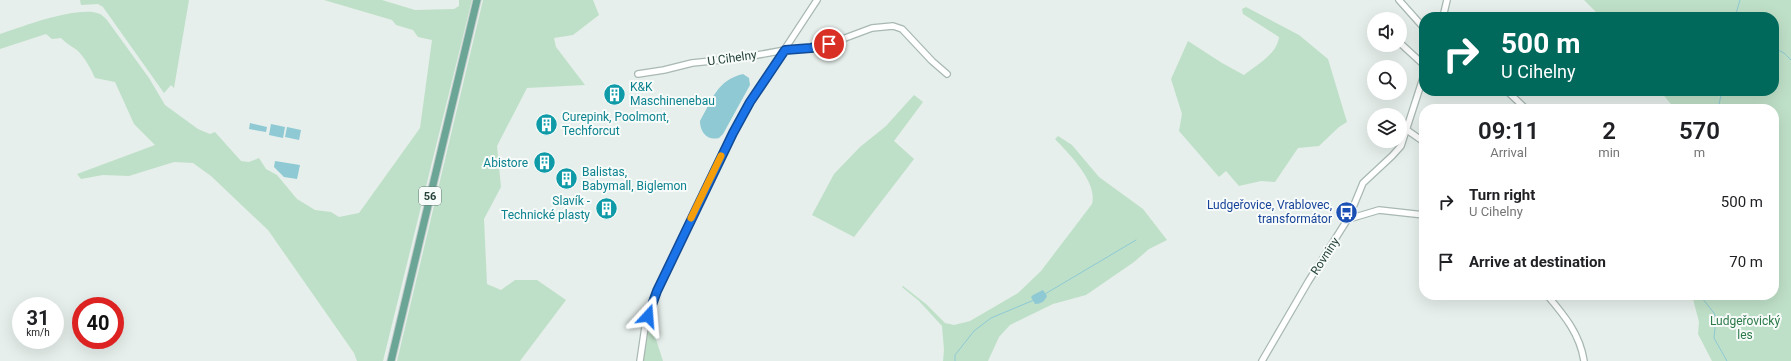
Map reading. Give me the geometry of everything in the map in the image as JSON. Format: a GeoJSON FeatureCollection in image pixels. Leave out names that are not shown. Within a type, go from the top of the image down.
{"type":"FeatureCollection","features":[{"type":"Feature","properties":{"kind":"main road","name":"56"},"geometry":{"type":"LineString","coordinates":[[391,361],[477,0]]}},
{"type":"Feature","properties":{"kind":"street"},"geometry":{"type":"LineString","coordinates":[[640,361],[645,327],[650,308],[659,286],[739,121],[817,0]]}},
{"type":"Feature","properties":{"kind":"street"},"geometry":{"type":"LineString","coordinates":[[1399,0],[1419,22]]}},
{"type":"Feature","properties":{"kind":"street"},"geometry":{"type":"LineString","coordinates":[[1444,12],[1447,0]]}},
{"type":"Feature","properties":{"kind":"street","name":"U Cihelny"},"geometry":{"type":"LineString","coordinates":[[638,74],[664,70],[692,63],[741,58],[785,50],[819,47],[872,28],[893,26],[902,29],[932,61],[947,74]]}},
{"type":"Feature","properties":{"kind":"street"},"geometry":{"type":"LineString","coordinates":[[1407,49],[1419,60]]}},
{"type":"Feature","properties":{"kind":"street","name":"Rovniny"},"geometry":{"type":"LineString","coordinates":[[1407,130],[1419,91]]}},
{"type":"Feature","properties":{"kind":"street"},"geometry":{"type":"LineString","coordinates":[[1512,96],[1521,104]]}},
{"type":"Feature","properties":{"kind":"street"},"geometry":{"type":"LineString","coordinates":[[1407,130],[1419,138]]}},
{"type":"Feature","properties":{"kind":"street","name":"Rovniny"},"geometry":{"type":"LineString","coordinates":[[1262,361],[1308,282],[1349,216],[1363,182],[1399,148]]}},
{"type":"Feature","properties":{"kind":"street"},"geometry":{"type":"LineString","coordinates":[[1349,216],[1352,218],[1379,210],[1419,214]]}},
{"type":"Feature","properties":{"kind":"street"},"geometry":{"type":"LineString","coordinates":[[1551,300],[1573,329],[1579,341],[1584,361]]}},
{"type":"Feature","properties":{"kind":"green space"},"geometry":{"type":"Polygon","coordinates":[[[80,0],[189,0],[174,88],[171,85],[164,93],[103,7],[98,4],[81,5],[80,0]]]}},
{"type":"Feature","properties":{"kind":"green space"},"geometry":{"type":"Polygon","coordinates":[[[324,0],[382,0],[415,10],[454,9],[459,6],[459,0],[472,0],[383,361],[357,361],[354,353],[268,230],[211,176],[193,163],[174,162],[129,176],[103,175],[81,179],[77,174],[155,145],[134,124],[115,82],[95,78],[80,53],[61,38],[52,39],[46,34],[0,49],[0,34],[50,18],[78,12],[100,14],[107,20],[149,78],[165,105],[198,129],[210,134],[215,132],[241,161],[249,162],[259,158],[266,169],[277,175],[297,199],[315,210],[331,212],[339,217],[359,213],[420,128],[432,40],[418,37],[413,30],[396,25],[392,20],[324,0]]]}},
{"type":"Feature","properties":{"kind":"green space"},"geometry":{"type":"Polygon","coordinates":[[[483,0],[593,0],[599,15],[573,35],[554,38],[556,47],[585,85],[527,88],[497,146],[501,187],[484,219],[487,284],[501,290],[515,280],[537,280],[566,300],[520,361],[397,361],[483,0]]]}},
{"type":"Feature","properties":{"kind":"green space","name":"Ludgeřovický les"},"geometry":{"type":"Polygon","coordinates":[[[1584,0],[1791,0],[1791,361],[1712,361],[1698,334],[1699,322],[1693,300],[1779,300],[1779,104],[1671,104],[1664,96],[1779,96],[1779,12],[1596,12],[1584,0]]]}},
{"type":"Feature","properties":{"kind":"green space"},"geometry":{"type":"Polygon","coordinates":[[[1246,7],[1299,35],[1328,59],[1347,122],[1339,127],[1319,146],[1298,148],[1275,182],[1261,181],[1239,186],[1226,171],[1219,177],[1179,131],[1182,114],[1171,79],[1188,41],[1244,75],[1266,59],[1275,49],[1279,37],[1243,14],[1242,9],[1246,7]]]}},
{"type":"Feature","properties":{"kind":"green space"},"geometry":{"type":"Polygon","coordinates":[[[914,95],[923,102],[894,141],[914,159],[854,237],[812,215],[834,174],[860,147],[886,126],[914,95]]]}},
{"type":"Feature","properties":{"kind":"green space"},"geometry":{"type":"Polygon","coordinates":[[[1058,136],[1072,145],[1099,177],[1143,209],[1167,240],[1149,249],[1134,262],[1086,295],[1053,304],[1010,325],[999,337],[988,361],[943,361],[944,350],[942,326],[919,301],[902,287],[903,286],[926,304],[945,323],[954,325],[970,321],[1018,293],[1041,271],[1092,204],[1093,196],[1087,178],[1074,160],[1055,139],[1058,136]]]}},
{"type":"Feature","properties":{"kind":"green space"},"geometry":{"type":"Polygon","coordinates":[[[649,329],[653,330],[663,361],[644,361],[644,352],[649,329]]]}},
{"type":"Feature","properties":{"kind":"water"},"geometry":{"type":"Polygon","coordinates":[[[743,74],[749,78],[750,85],[723,134],[719,138],[715,139],[708,137],[701,129],[700,121],[712,98],[727,81],[743,74]]]}},
{"type":"Feature","properties":{"kind":"water"},"geometry":{"type":"Polygon","coordinates":[[[250,123],[267,127],[266,132],[249,129],[250,123]]]}},
{"type":"Feature","properties":{"kind":"water"},"geometry":{"type":"Polygon","coordinates":[[[271,124],[285,127],[283,138],[269,135],[271,124]]]}},
{"type":"Feature","properties":{"kind":"water"},"geometry":{"type":"Polygon","coordinates":[[[287,127],[301,130],[299,140],[285,137],[287,127]]]}},
{"type":"Feature","properties":{"kind":"water"},"geometry":{"type":"Polygon","coordinates":[[[275,161],[300,165],[297,179],[284,177],[274,167],[275,161]]]}},
{"type":"Feature","properties":{"kind":"water"},"geometry":{"type":"Polygon","coordinates":[[[1043,290],[1047,296],[1046,298],[1041,303],[1035,304],[1031,297],[1043,290]]]}},
{"type":"Feature","properties":{"kind":"waterway"},"geometry":{"type":"LineString","coordinates":[[1736,12],[1740,0]]}},
{"type":"Feature","properties":{"kind":"waterway"},"geometry":{"type":"LineString","coordinates":[[1779,50],[1791,60]]}},
{"type":"Feature","properties":{"kind":"waterway"},"geometry":{"type":"LineString","coordinates":[[1719,104],[1721,96]]}},
{"type":"Feature","properties":{"kind":"waterway"},"geometry":{"type":"LineString","coordinates":[[1045,294],[1136,240]]}},
{"type":"Feature","properties":{"kind":"waterway"},"geometry":{"type":"LineString","coordinates":[[955,361],[955,355],[974,331],[991,318],[1034,300]]}},
{"type":"Feature","properties":{"kind":"waterway"},"geometry":{"type":"LineString","coordinates":[[1704,300],[1714,313],[1716,319],[1714,338],[1727,361]]}},
{"type":"Feature","properties":{"kind":"slow traffic"},"geometry":{"type":"LineString","coordinates":[[691,218],[721,156]]}},
{"type":"Feature","properties":{"kind":"place","name":"K&K Maschinenebau"},"geometry":{"type":"Point","coordinates":[614,94]}},
{"type":"Feature","properties":{"kind":"place","name":"Curepink, Poolmont, Techforcut"},"geometry":{"type":"Point","coordinates":[547,124]}},
{"type":"Feature","properties":{"kind":"place","name":"Abistore"},"geometry":{"type":"Point","coordinates":[544,163]}},
{"type":"Feature","properties":{"kind":"place","name":"Balistas, Babymall, Biglemon"},"geometry":{"type":"Point","coordinates":[567,179]}},
{"type":"Feature","properties":{"kind":"place","name":"Slavík - Technické plasty"},"geometry":{"type":"Point","coordinates":[606,208]}},
{"type":"Feature","properties":{"kind":"place","name":"Ludgeřovice, Vrablovec, transformátor"},"geometry":{"type":"Point","coordinates":[1347,212]}},
{"type":"Feature","properties":{"kind":"route"},"geometry":{"type":"LineString","coordinates":[[648,316],[657,291],[694,211],[729,140],[750,102],[785,50],[819,47],[829,44]]}}]}
